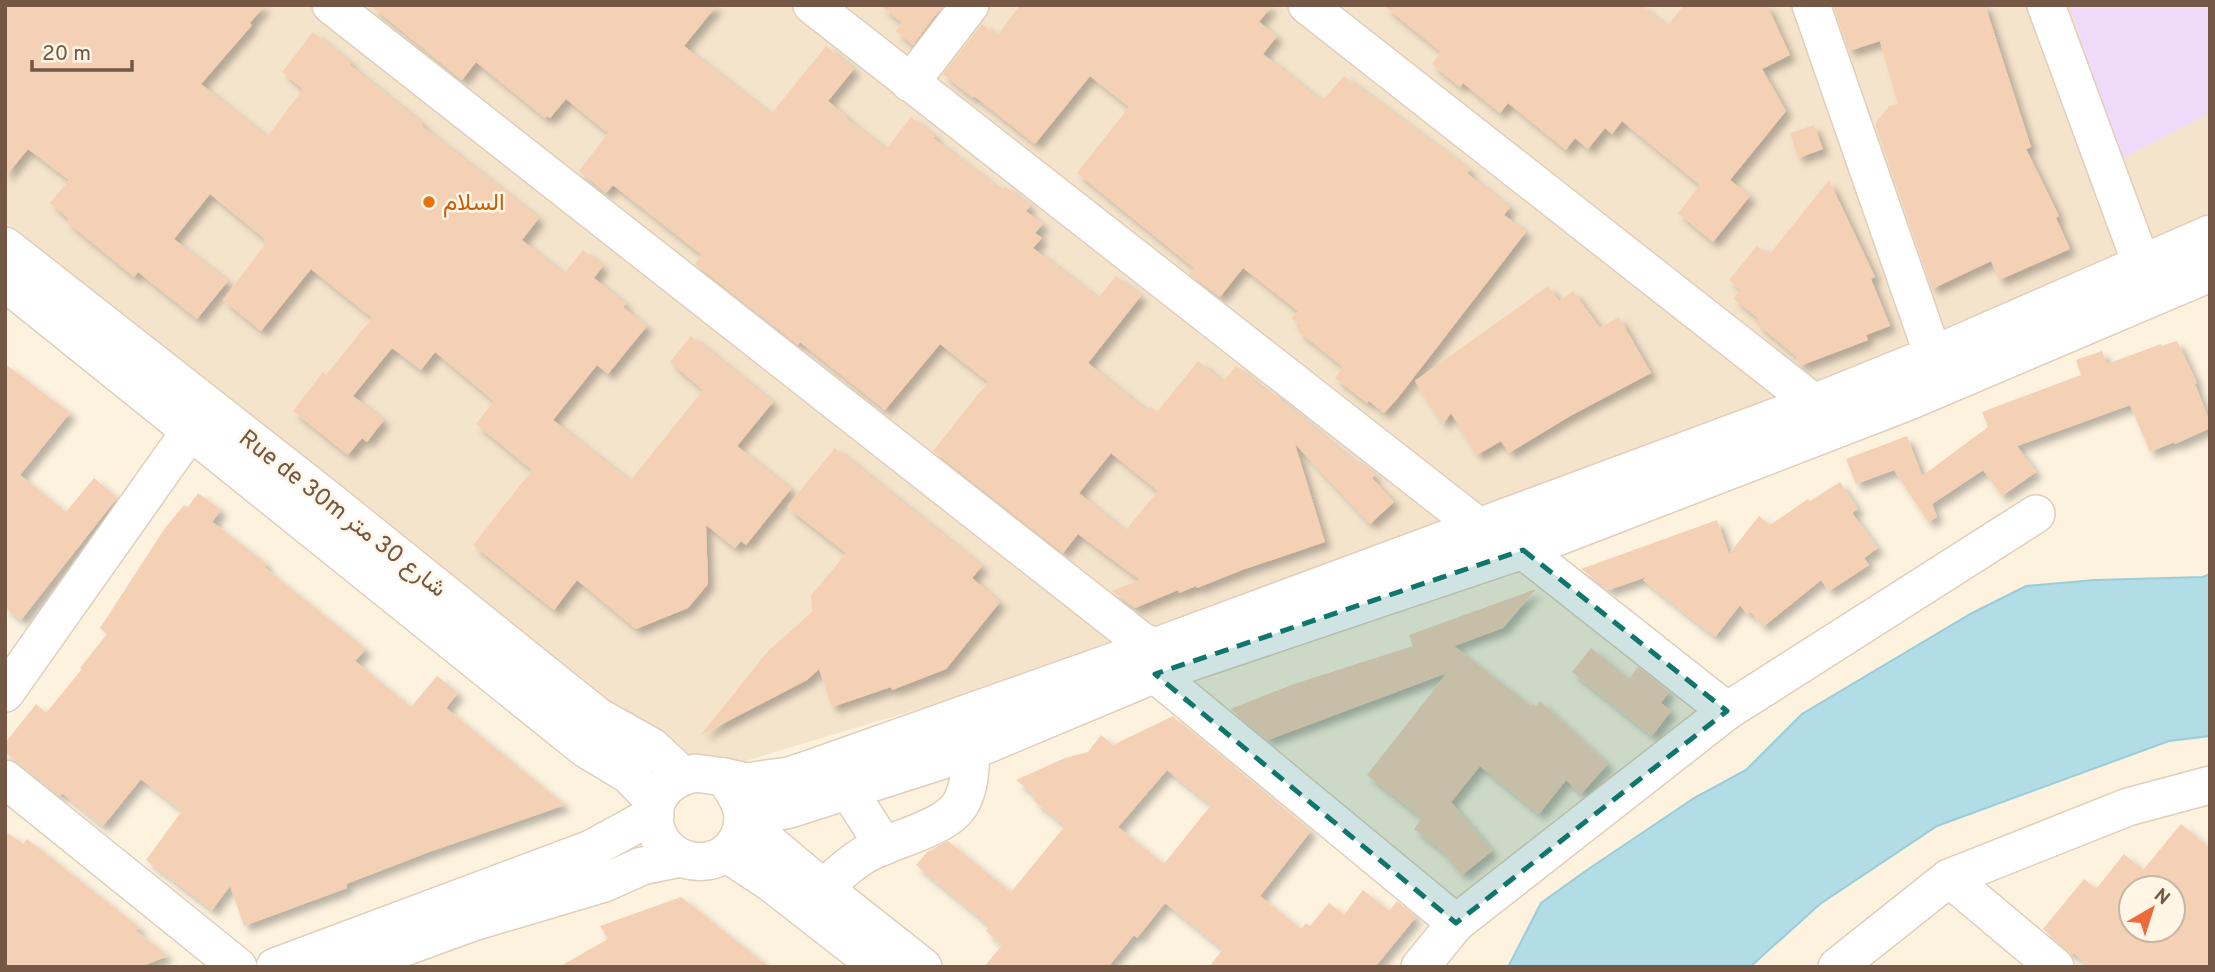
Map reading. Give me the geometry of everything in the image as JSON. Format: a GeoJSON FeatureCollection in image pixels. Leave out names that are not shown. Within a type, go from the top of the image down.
{"type":"FeatureCollection","features":[{"type":"Feature","properties":{"kind":"street"},"geometry":{"type":"LineString","coordinates":[[331,5],[1141,641],[1155,661],[1456,923]]}},
{"type":"Feature","properties":{"kind":"street"},"geometry":{"type":"LineString","coordinates":[[812,5],[1480,528]]}},
{"type":"Feature","properties":{"kind":"street"},"geometry":{"type":"LineString","coordinates":[[910,83],[970,5]]}},
{"type":"Feature","properties":{"kind":"street"},"geometry":{"type":"LineString","coordinates":[[1307,5],[1814,403]]}},
{"type":"Feature","properties":{"kind":"street"},"geometry":{"type":"LineString","coordinates":[[1811,5],[1933,355]]}},
{"type":"Feature","properties":{"kind":"street"},"geometry":{"type":"LineString","coordinates":[[2046,5],[2141,263]]}},
{"type":"Feature","properties":{"kind":"street"},"geometry":{"type":"LineString","coordinates":[[743,817],[790,809],[971,751],[1155,661],[1480,528],[1814,403],[1933,355],[2210,234]]}},
{"type":"Feature","properties":{"kind":"street","name":"Rue de 30m شارع 30 متر"},"geometry":{"type":"LineString","coordinates":[[5,246],[321,494],[597,716],[652,747],[682,776]]}},
{"type":"Feature","properties":{"kind":"street"},"geometry":{"type":"LineString","coordinates":[[275,967],[591,849],[655,808],[668,785],[682,776],[695,773],[746,782],[800,772],[1524,550],[1909,401],[2210,274]]}},
{"type":"Feature","properties":{"kind":"street","name":"Rue de 30m شارع 30 متر"},"geometry":{"type":"LineString","coordinates":[[5,282],[586,749],[629,775],[655,808]]}},
{"type":"Feature","properties":{"kind":"street"},"geometry":{"type":"LineString","coordinates":[[5,693],[191,430]]}},
{"type":"Feature","properties":{"kind":"street"},"geometry":{"type":"LineString","coordinates":[[1420,967],[1456,923],[1727,711],[2036,514]]}},
{"type":"Feature","properties":{"kind":"street"},"geometry":{"type":"LineString","coordinates":[[1524,550],[1727,711]]}},
{"type":"Feature","properties":{"kind":"street"},"geometry":{"type":"LineString","coordinates":[[823,888],[861,856],[953,815],[963,801],[969,779],[971,751]]}},
{"type":"Feature","properties":{"kind":"street"},"geometry":{"type":"LineString","coordinates":[[655,808],[656,828],[661,841],[670,850],[681,858],[697,862],[712,860],[726,853],[741,833],[743,817],[740,799],[724,777]]}},
{"type":"Feature","properties":{"kind":"street"},"geometry":{"type":"LineString","coordinates":[[5,779],[238,967]]}},
{"type":"Feature","properties":{"kind":"street"},"geometry":{"type":"LineString","coordinates":[[1837,967],[1949,878],[2128,807],[2210,785]]}},
{"type":"Feature","properties":{"kind":"street"},"geometry":{"type":"LineString","coordinates":[[848,790],[884,846]]}},
{"type":"Feature","properties":{"kind":"street"},"geometry":{"type":"LineString","coordinates":[[743,817],[823,888],[923,967]]}},
{"type":"Feature","properties":{"kind":"street"},"geometry":{"type":"LineString","coordinates":[[726,853],[770,882],[872,965]]}},
{"type":"Feature","properties":{"kind":"street"},"geometry":{"type":"LineString","coordinates":[[350,967],[473,922],[604,883],[642,866],[681,858]]}},
{"type":"Feature","properties":{"kind":"street"},"geometry":{"type":"LineString","coordinates":[[1949,878],[2055,967]]}},
{"type":"Feature","properties":{"kind":"highlighted area"},"geometry":{"type":"Polygon","coordinates":[[[1523,550],[1727,711],[1456,923],[1155,674],[1523,550]]]}},
{"type":"Feature","properties":{"kind":"shaded area"},"geometry":{"type":"Polygon","coordinates":[[[5,5],[2210,5],[2210,231],[1682,479],[699,775],[5,222],[5,5]]]}},
{"type":"Feature","properties":{"kind":"shaded area"},"geometry":{"type":"Polygon","coordinates":[[[2069,5],[2210,5],[2210,113],[2121,159],[2069,5]]]}},
{"type":"Feature","properties":{"kind":"water"},"geometry":{"type":"Polygon","coordinates":[[[2210,574],[2210,736],[2169,741],[1937,826],[1820,904],[1750,967],[1508,967],[1541,903],[1694,798],[1746,770],[1802,714],[1972,613],[2026,586],[2095,580],[2203,577],[2210,574]]]}},
{"type":"Feature","properties":{"kind":"building"},"geometry":{"type":"Polygon","coordinates":[[[5,5],[265,5],[250,23],[252,25],[201,84],[267,137],[303,89],[282,72],[313,32],[423,124],[422,126],[539,218],[522,240],[564,274],[583,250],[603,266],[594,278],[626,304],[623,307],[647,326],[608,374],[597,365],[553,420],[630,481],[703,390],[670,362],[691,336],[773,402],[737,446],[791,489],[746,545],[741,541],[735,548],[706,525],[708,584],[688,608],[636,629],[577,580],[554,610],[473,545],[532,470],[476,424],[494,401],[435,352],[421,370],[392,348],[353,396],[384,420],[367,442],[362,438],[348,455],[293,411],[323,372],[326,375],[372,318],[311,269],[261,331],[223,300],[266,243],[265,239],[210,194],[174,239],[228,281],[197,319],[138,272],[134,277],[67,222],[69,219],[50,203],[69,180],[28,149],[5,177],[5,5]]]}},
{"type":"Feature","properties":{"kind":"building"},"geometry":{"type":"Polygon","coordinates":[[[370,5],[717,5],[684,46],[771,114],[826,46],[854,69],[828,101],[846,118],[886,149],[911,117],[935,136],[933,138],[1002,191],[1005,186],[1030,206],[1026,211],[1043,224],[1035,233],[1042,238],[1033,248],[1098,298],[1116,276],[1141,296],[1088,363],[1147,411],[1151,407],[1157,412],[1198,361],[1223,382],[1236,366],[1351,459],[1375,475],[1372,478],[1394,502],[1370,524],[1295,444],[1325,542],[1197,588],[1196,586],[1179,593],[1178,590],[1135,608],[1112,591],[1140,580],[1078,534],[1063,553],[933,451],[988,382],[940,344],[885,410],[800,342],[798,345],[695,264],[702,255],[613,185],[606,193],[579,171],[608,133],[566,99],[550,118],[545,118],[476,62],[462,80],[370,5]],[[1111,453],[1079,493],[1125,531],[1158,491],[1111,453]]]}},
{"type":"Feature","properties":{"kind":"building"},"geometry":{"type":"Polygon","coordinates":[[[880,5],[937,5],[941,8],[913,45],[896,31],[902,23],[880,5]]]}},
{"type":"Feature","properties":{"kind":"building"},"geometry":{"type":"Polygon","coordinates":[[[1020,5],[1272,5],[1259,22],[1277,36],[1263,54],[1322,101],[1344,76],[1470,170],[1467,173],[1510,207],[1504,215],[1526,232],[1384,413],[1335,378],[1343,367],[1298,331],[1301,326],[1291,318],[1298,311],[1243,268],[1220,297],[1189,274],[1194,268],[1077,173],[1129,107],[1090,76],[1035,144],[943,74],[982,24],[997,36],[1020,5]]]}},
{"type":"Feature","properties":{"kind":"building"},"geometry":{"type":"Polygon","coordinates":[[[1383,5],[1640,5],[1667,26],[1684,5],[1767,5],[1790,55],[1762,69],[1786,111],[1730,180],[1750,196],[1713,242],[1678,213],[1700,185],[1622,121],[1612,134],[1605,128],[1588,149],[1575,138],[1566,150],[1508,103],[1500,113],[1463,83],[1460,87],[1432,64],[1441,52],[1383,5]]]}},
{"type":"Feature","properties":{"kind":"building"},"geometry":{"type":"Polygon","coordinates":[[[1833,5],[1985,5],[2031,147],[2026,149],[2059,216],[2056,218],[2070,249],[1999,280],[1991,261],[1932,289],[1875,124],[1889,106],[1898,104],[1880,41],[1849,51],[1833,5]]]}},
{"type":"Feature","properties":{"kind":"building"},"geometry":{"type":"Polygon","coordinates":[[[1814,125],[1823,149],[1798,158],[1790,133],[1814,125]]]}},
{"type":"Feature","properties":{"kind":"building"},"geometry":{"type":"Polygon","coordinates":[[[1829,180],[1875,277],[1871,279],[1890,326],[1866,335],[1868,340],[1800,366],[1796,356],[1756,323],[1759,319],[1733,298],[1741,290],[1729,280],[1757,246],[1769,255],[1829,180]]]}},
{"type":"Feature","properties":{"kind":"building"},"geometry":{"type":"Polygon","coordinates":[[[1548,286],[1559,301],[1573,291],[1600,328],[1619,317],[1651,373],[1570,416],[1509,453],[1501,441],[1477,455],[1451,413],[1443,424],[1415,381],[1548,286]]]}},
{"type":"Feature","properties":{"kind":"building"},"geometry":{"type":"Polygon","coordinates":[[[2177,341],[2197,383],[2195,384],[2210,428],[2175,444],[2174,442],[2150,452],[2130,405],[2017,446],[2036,472],[2002,496],[1983,470],[1932,504],[1937,517],[1928,522],[1894,470],[1856,484],[1846,459],[1907,436],[1922,476],[1988,427],[1982,412],[2081,375],[2076,360],[2102,351],[2107,364],[2161,344],[2162,346],[2177,341]]]}},
{"type":"Feature","properties":{"kind":"building"},"geometry":{"type":"Polygon","coordinates":[[[5,364],[70,413],[20,475],[66,512],[94,478],[117,498],[21,620],[5,607],[5,364]]]}},
{"type":"Feature","properties":{"kind":"building"},"geometry":{"type":"Polygon","coordinates":[[[835,448],[982,566],[972,578],[1000,602],[946,669],[892,690],[891,687],[832,707],[819,669],[807,680],[701,735],[768,651],[812,612],[811,596],[846,553],[787,507],[835,448]]]}},
{"type":"Feature","properties":{"kind":"building"},"geometry":{"type":"Polygon","coordinates":[[[1840,482],[1858,509],[1852,513],[1878,548],[1864,558],[1869,565],[1829,591],[1821,580],[1763,627],[1751,612],[1748,615],[1740,605],[1715,637],[1643,580],[1646,577],[1609,590],[1581,569],[1717,520],[1729,554],[1759,516],[1770,525],[1808,499],[1810,501],[1840,482]]]}},
{"type":"Feature","properties":{"kind":"building"},"geometry":{"type":"Polygon","coordinates":[[[198,493],[221,510],[212,522],[267,564],[264,567],[366,649],[355,661],[411,707],[437,676],[458,693],[446,708],[565,805],[429,852],[346,884],[347,888],[244,926],[230,886],[212,910],[146,860],[182,811],[141,779],[103,826],[5,752],[5,743],[36,704],[46,713],[82,669],[80,668],[107,634],[100,628],[165,528],[184,505],[188,507],[198,493]]]}},
{"type":"Feature","properties":{"kind":"building"},"geometry":{"type":"Polygon","coordinates":[[[1536,589],[1503,628],[1454,646],[1531,706],[1536,706],[1540,701],[1608,764],[1581,794],[1566,780],[1539,814],[1480,766],[1451,802],[1492,851],[1462,875],[1441,850],[1414,829],[1422,818],[1367,775],[1447,673],[1268,740],[1230,709],[1294,684],[1413,646],[1409,635],[1536,589]]]}},
{"type":"Feature","properties":{"kind":"building"},"geometry":{"type":"Polygon","coordinates":[[[1591,648],[1629,679],[1638,667],[1669,692],[1661,703],[1671,711],[1652,736],[1572,672],[1591,648]]]}},
{"type":"Feature","properties":{"kind":"building"},"geometry":{"type":"Polygon","coordinates":[[[1173,716],[1311,831],[1260,896],[1301,929],[1306,923],[1310,926],[1329,903],[1344,915],[1363,890],[1389,911],[1397,901],[1416,917],[1375,967],[1209,967],[1223,949],[1165,903],[1137,938],[1134,935],[1108,967],[984,967],[1002,945],[986,931],[990,926],[916,865],[927,852],[948,841],[1011,892],[1065,826],[1033,800],[1036,796],[1016,780],[1065,758],[1088,752],[1101,735],[1113,745],[1173,716]],[[1167,770],[1118,827],[1164,864],[1211,805],[1167,770]]]}},
{"type":"Feature","properties":{"kind":"building"},"geometry":{"type":"Polygon","coordinates":[[[2181,824],[2210,848],[2210,967],[2090,967],[2043,929],[2084,879],[2096,889],[2124,854],[2143,870],[2181,824]]]}},
{"type":"Feature","properties":{"kind":"building"},"geometry":{"type":"Polygon","coordinates":[[[5,831],[23,844],[27,839],[140,928],[135,930],[168,956],[140,967],[5,967],[5,831]]]}},
{"type":"Feature","properties":{"kind":"building"},"geometry":{"type":"Polygon","coordinates":[[[681,897],[769,967],[559,967],[608,939],[600,926],[681,897]]]}},
{"type":"Feature","properties":{"kind":"place","name":"السلام"},"geometry":{"type":"Point","coordinates":[429,202]}}]}
